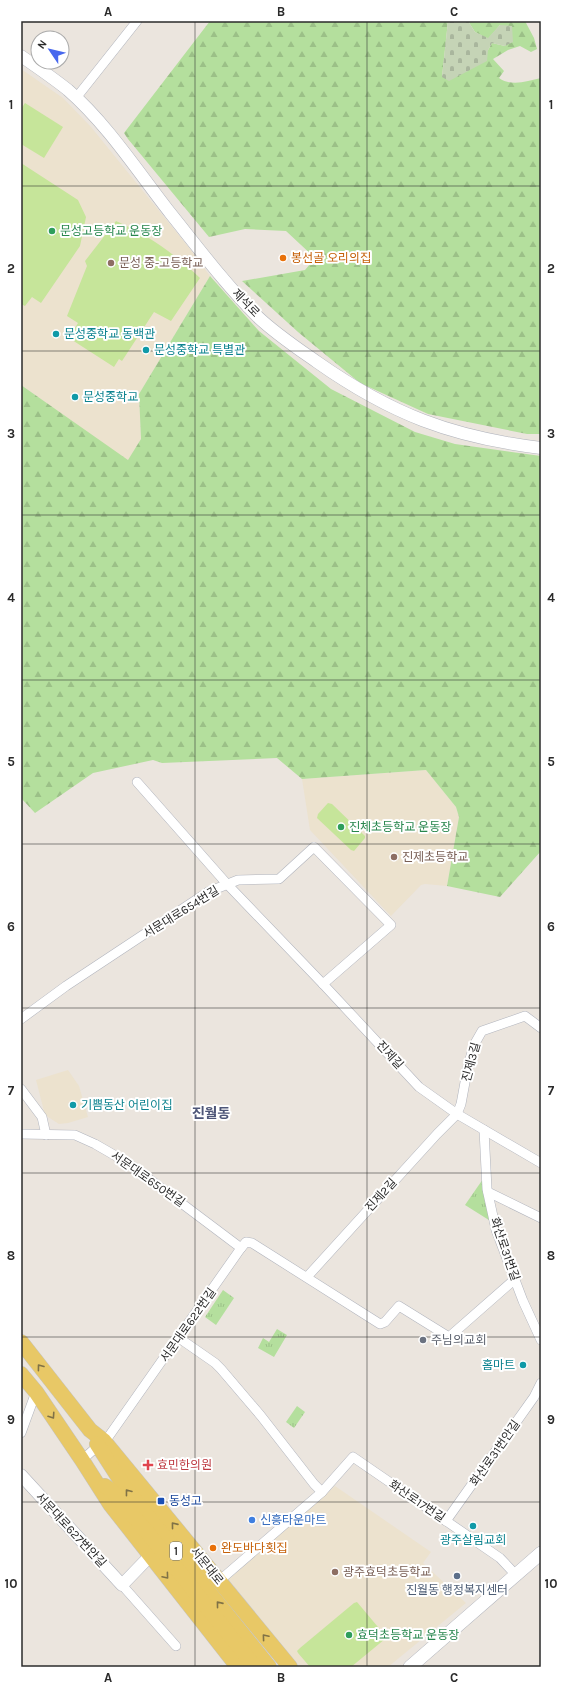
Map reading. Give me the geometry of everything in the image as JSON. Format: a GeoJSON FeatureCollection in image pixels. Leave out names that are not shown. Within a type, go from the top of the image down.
{"type":"FeatureCollection","features":[{"type":"Feature","properties":{"kind":"main road","name":"서문대로"},"geometry":{"type":"LineString","coordinates":[[21,1342],[90,1430],[219,1581],[290,1667]]}},
{"type":"Feature","properties":{"kind":"main road","name":"1"},"geometry":{"type":"LineString","coordinates":[[21,1374],[36,1392],[93,1477],[112,1491],[148,1532],[255,1667]]}},
{"type":"Feature","properties":{"kind":"main road","name":"서문대로"},"geometry":{"type":"LineString","coordinates":[[101,1443],[126,1489],[269,1667]]}},
{"type":"Feature","properties":{"kind":"main road"},"geometry":{"type":"LineString","coordinates":[[93,1477],[110,1504],[238,1667]]}},
{"type":"Feature","properties":{"kind":"main road"},"geometry":{"type":"LineString","coordinates":[[410,1667],[541,1553]]}},
{"type":"Feature","properties":{"kind":"street"},"geometry":{"type":"LineString","coordinates":[[76,98],[137,21]]}},
{"type":"Feature","properties":{"kind":"street","name":"제석로"},"geometry":{"type":"LineString","coordinates":[[21,56],[50,76],[76,98],[110,134],[234,291],[260,318],[294,346],[357,389],[418,419],[476,437],[541,448]]}},
{"type":"Feature","properties":{"kind":"street","name":"진제길"},"geometry":{"type":"LineString","coordinates":[[137,782],[227,884],[419,1087],[457,1114],[541,1163]]}},
{"type":"Feature","properties":{"kind":"street","name":"서문대로654번길"},"geometry":{"type":"LineString","coordinates":[[21,1019],[66,986],[208,892],[238,880],[279,879],[314,847],[391,925],[323,984]]}},
{"type":"Feature","properties":{"kind":"street","name":"진제3길"},"geometry":{"type":"LineString","coordinates":[[457,1114],[463,1097],[468,1066],[477,1038],[482,1031],[525,1016],[541,1028]]}},
{"type":"Feature","properties":{"kind":"street"},"geometry":{"type":"LineString","coordinates":[[21,1089],[42,1117],[46,1135]]}},
{"type":"Feature","properties":{"kind":"street","name":"진제2길"},"geometry":{"type":"LineString","coordinates":[[307,1278],[437,1134],[457,1114]]}},
{"type":"Feature","properties":{"kind":"street","name":"화산로31번길"},"geometry":{"type":"LineString","coordinates":[[484,1130],[488,1192],[496,1230],[541,1340]]}},
{"type":"Feature","properties":{"kind":"street","name":"서문대로650번길"},"geometry":{"type":"LineString","coordinates":[[21,1134],[75,1135],[95,1144],[128,1163],[240,1248]]}},
{"type":"Feature","properties":{"kind":"street"},"geometry":{"type":"LineString","coordinates":[[488,1192],[541,1218]]}},
{"type":"Feature","properties":{"kind":"street"},"geometry":{"type":"LineString","coordinates":[[240,1248],[246,1242],[252,1243],[380,1324],[385,1322],[399,1306],[449,1337],[515,1279]]}},
{"type":"Feature","properties":{"kind":"street","name":"서문대로622번길"},"geometry":{"type":"LineString","coordinates":[[82,1460],[109,1436],[179,1338],[240,1248]]}},
{"type":"Feature","properties":{"kind":"street"},"geometry":{"type":"LineString","coordinates":[[179,1338],[218,1366],[261,1416],[314,1484],[322,1492]]}},
{"type":"Feature","properties":{"kind":"street","name":"화산로31번안길"},"geometry":{"type":"LineString","coordinates":[[446,1521],[537,1400],[541,1383]]}},
{"type":"Feature","properties":{"kind":"street"},"geometry":{"type":"LineString","coordinates":[[21,1433],[36,1392]]}},
{"type":"Feature","properties":{"kind":"street","name":"화산로17번길"},"geometry":{"type":"LineString","coordinates":[[219,1581],[322,1492],[353,1458],[500,1558],[516,1575]]}},
{"type":"Feature","properties":{"kind":"street","name":"서문대로627번안길"},"geometry":{"type":"LineString","coordinates":[[21,1475],[176,1646]]}},
{"type":"Feature","properties":{"kind":"street"},"geometry":{"type":"LineString","coordinates":[[122,1585],[150,1556]]}},
{"type":"Feature","properties":{"kind":"shaded area","name":"문성 중-고등학교"},"geometry":{"type":"Polygon","coordinates":[[[21,69],[63,98],[91,127],[190,249],[210,276],[139,394],[141,439],[128,461],[21,385],[21,69]]]}},
{"type":"Feature","properties":{"kind":"shaded area","name":"진제초등학교"},"geometry":{"type":"Polygon","coordinates":[[[426,770],[456,807],[459,817],[447,886],[421,885],[391,916],[310,830],[302,779],[426,770]]]}},
{"type":"Feature","properties":{"kind":"shaded area"},"geometry":{"type":"Polygon","coordinates":[[[68,1070],[79,1086],[88,1117],[59,1124],[45,1115],[36,1080],[68,1070]]]}},
{"type":"Feature","properties":{"kind":"shaded area","name":"광주효덕초등학교"},"geometry":{"type":"Polygon","coordinates":[[[335,1486],[431,1552],[423,1563],[466,1603],[388,1667],[299,1667],[228,1580],[335,1486]]]}},
{"type":"Feature","properties":{"kind":"green space"},"geometry":{"type":"Polygon","coordinates":[[[210,21],[448,21],[442,77],[488,50],[492,43],[505,46],[500,25],[488,39],[475,32],[468,21],[525,21],[534,38],[537,49],[531,52],[520,46],[508,50],[493,59],[504,71],[499,78],[504,81],[514,83],[541,78],[541,434],[527,434],[428,414],[360,383],[298,332],[242,281],[305,270],[315,258],[286,231],[245,229],[209,237],[128,139],[124,133],[210,21]]]}},
{"type":"Feature","properties":{"kind":"green space"},"geometry":{"type":"Polygon","coordinates":[[[448,21],[468,21],[475,32],[488,38],[500,25],[512,26],[513,42],[505,46],[492,43],[488,50],[487,61],[449,81],[442,77],[448,21]]]}},
{"type":"Feature","properties":{"kind":"green space"},"geometry":{"type":"Polygon","coordinates":[[[25,103],[63,127],[44,158],[21,144],[21,109],[25,103]]]}},
{"type":"Feature","properties":{"kind":"green space","name":"문성고등학교 운동장"},"geometry":{"type":"Polygon","coordinates":[[[21,163],[78,200],[86,217],[80,246],[41,303],[32,297],[25,306],[21,304],[21,163]]]}},
{"type":"Feature","properties":{"kind":"green space"},"geometry":{"type":"Polygon","coordinates":[[[116,221],[139,232],[161,246],[200,278],[171,321],[154,312],[122,361],[119,359],[114,367],[69,338],[78,323],[67,316],[87,266],[85,261],[116,221]]]}},
{"type":"Feature","properties":{"kind":"green space"},"geometry":{"type":"Polygon","coordinates":[[[210,276],[259,331],[331,389],[415,432],[455,444],[541,456],[541,851],[500,897],[447,886],[459,817],[456,807],[426,770],[302,779],[277,758],[162,763],[153,760],[93,773],[35,813],[21,798],[21,385],[128,460],[141,439],[139,394],[210,276]]]}},
{"type":"Feature","properties":{"kind":"green space","name":"진체초등학교 운동장"},"geometry":{"type":"Polygon","coordinates":[[[328,803],[332,804],[365,836],[354,851],[351,850],[317,818],[318,814],[328,803]]]}},
{"type":"Feature","properties":{"kind":"green space"},"geometry":{"type":"Polygon","coordinates":[[[483,1179],[492,1222],[465,1205],[483,1179]]]}},
{"type":"Feature","properties":{"kind":"green space"},"geometry":{"type":"Polygon","coordinates":[[[223,1290],[234,1298],[216,1325],[205,1317],[223,1290]]]}},
{"type":"Feature","properties":{"kind":"green space"},"geometry":{"type":"Polygon","coordinates":[[[277,1329],[287,1335],[274,1357],[258,1348],[263,1338],[269,1342],[277,1329]]]}},
{"type":"Feature","properties":{"kind":"green space"},"geometry":{"type":"Polygon","coordinates":[[[297,1406],[305,1412],[294,1428],[286,1422],[297,1406]]]}},
{"type":"Feature","properties":{"kind":"green space","name":"효덕초등학교 운동장"},"geometry":{"type":"Polygon","coordinates":[[[357,1602],[383,1633],[385,1639],[351,1667],[310,1667],[297,1651],[357,1602]]]}},
{"type":"Feature","properties":{"kind":"place","name":"문성고등학교 운동장"},"geometry":{"type":"Point","coordinates":[52,231]}},
{"type":"Feature","properties":{"kind":"place","name":"봉선골 오리의집"},"geometry":{"type":"Point","coordinates":[283,258]}},
{"type":"Feature","properties":{"kind":"place","name":"문성 중-고등학교"},"geometry":{"type":"Point","coordinates":[111,263]}},
{"type":"Feature","properties":{"kind":"place","name":"문성중학교 동백관"},"geometry":{"type":"Point","coordinates":[56,334]}},
{"type":"Feature","properties":{"kind":"place","name":"문성중학교 특별관"},"geometry":{"type":"Point","coordinates":[146,350]}},
{"type":"Feature","properties":{"kind":"place","name":"문성중학교"},"geometry":{"type":"Point","coordinates":[75,397]}},
{"type":"Feature","properties":{"kind":"place","name":"진체초등학교 운동장"},"geometry":{"type":"Point","coordinates":[341,827]}},
{"type":"Feature","properties":{"kind":"place","name":"진제초등학교"},"geometry":{"type":"Point","coordinates":[394,857]}},
{"type":"Feature","properties":{"kind":"place","name":"기쁨동산 어린이집"},"geometry":{"type":"Point","coordinates":[73,1105]}},
{"type":"Feature","properties":{"kind":"place","name":"주님의교회"},"geometry":{"type":"Point","coordinates":[423,1340]}},
{"type":"Feature","properties":{"kind":"place","name":"홈마트"},"geometry":{"type":"Point","coordinates":[523,1365]}},
{"type":"Feature","properties":{"kind":"place","name":"효민한의원"},"geometry":{"type":"Point","coordinates":[148,1465]}},
{"type":"Feature","properties":{"kind":"place","name":"동성고"},"geometry":{"type":"Point","coordinates":[161,1501]}},
{"type":"Feature","properties":{"kind":"place","name":"신흥타운마트"},"geometry":{"type":"Point","coordinates":[252,1520]}},
{"type":"Feature","properties":{"kind":"place","name":"광주살림교회"},"geometry":{"type":"Point","coordinates":[473,1526]}},
{"type":"Feature","properties":{"kind":"place","name":"완도바다횟집"},"geometry":{"type":"Point","coordinates":[213,1548]}},
{"type":"Feature","properties":{"kind":"place","name":"광주효덕초등학교"},"geometry":{"type":"Point","coordinates":[335,1572]}},
{"type":"Feature","properties":{"kind":"place","name":"진월동 행정복지센터"},"geometry":{"type":"Point","coordinates":[457,1576]}},
{"type":"Feature","properties":{"kind":"place","name":"효덕초등학교 운동장"},"geometry":{"type":"Point","coordinates":[349,1635]}},
{"type":"Feature","properties":{"kind":"district","name":"진월동"},"geometry":{"type":"Point","coordinates":[211,1113]}}]}
